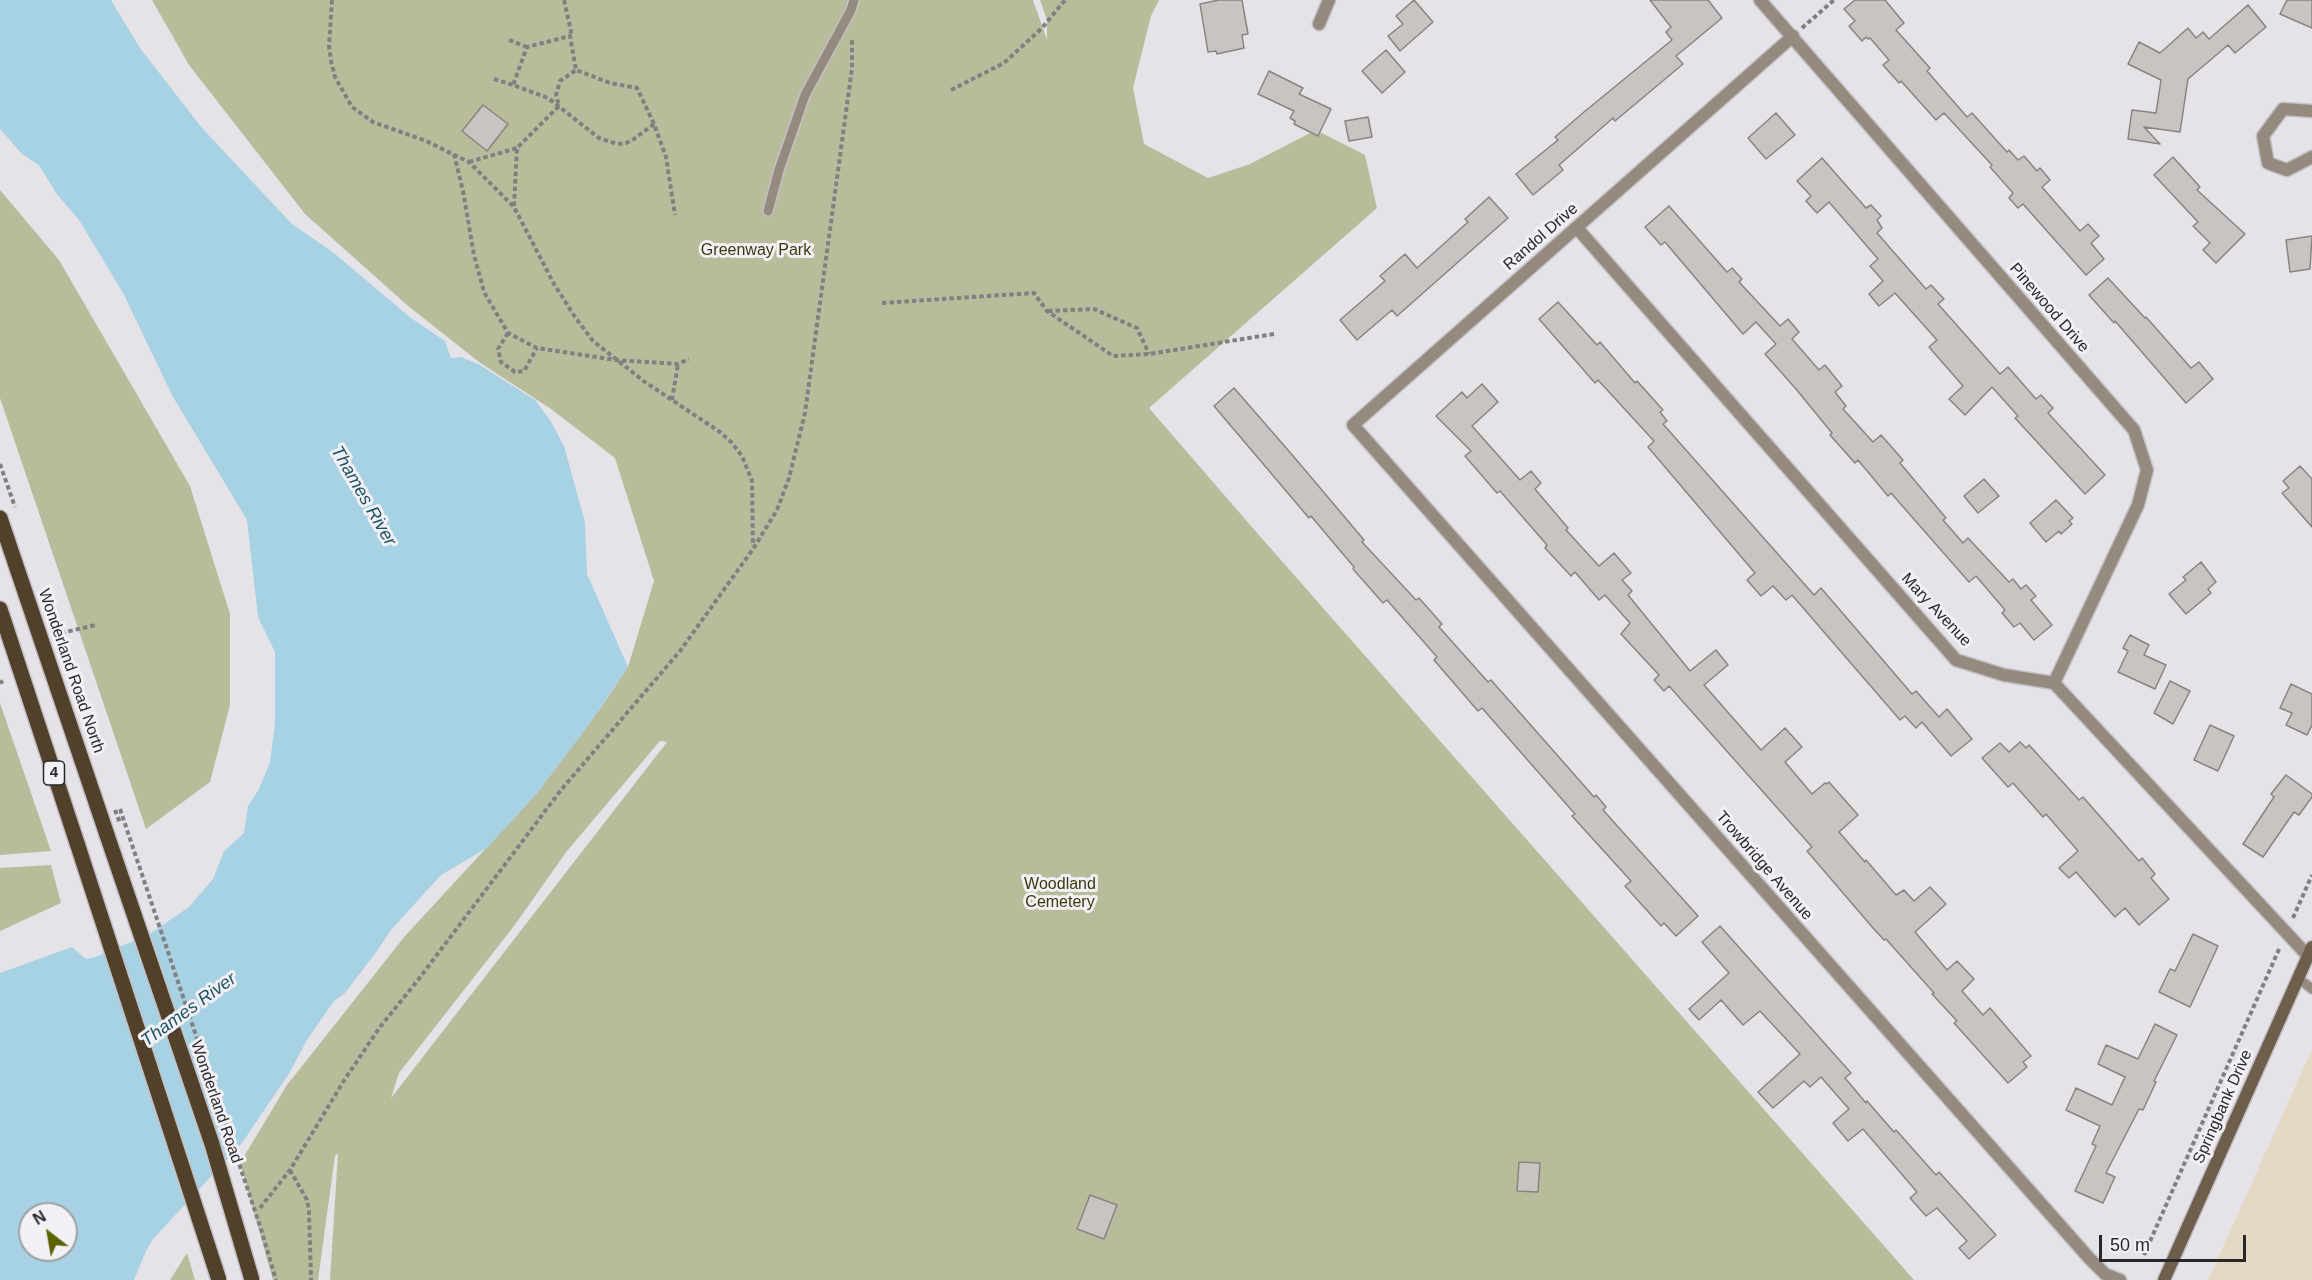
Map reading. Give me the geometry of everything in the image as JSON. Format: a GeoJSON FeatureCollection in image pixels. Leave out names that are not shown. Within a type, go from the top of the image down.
{"type":"FeatureCollection","features":[{"type":"Feature","properties":{"kind":"main road","name":"Wonderland Road North"},"geometry":{"type":"LineString","coordinates":[[0,518],[107,835]]}},
{"type":"Feature","properties":{"kind":"main road","name":"4"},"geometry":{"type":"LineString","coordinates":[[0,609],[219,1280]]}},
{"type":"Feature","properties":{"kind":"main road","name":"Wonderland Road"},"geometry":{"type":"LineString","coordinates":[[107,835],[212,1144],[252,1280]]}},
{"type":"Feature","properties":{"kind":"main road","name":"Springbank Drive"},"geometry":{"type":"LineString","coordinates":[[2164,1280],[2310,951]]}},
{"type":"Feature","properties":{"kind":"street"},"geometry":{"type":"LineString","coordinates":[[1319,24],[1329,0]]}},
{"type":"Feature","properties":{"kind":"street","name":"Pinewood Drive"},"geometry":{"type":"LineString","coordinates":[[1760,0],[2133,430],[2147,470],[2138,506],[2054,683]]}},
{"type":"Feature","properties":{"kind":"street","name":"Randol Drive"},"geometry":{"type":"LineString","coordinates":[[1390,468],[1353,425],[1792,36]]}},
{"type":"Feature","properties":{"kind":"street"},"geometry":{"type":"LineString","coordinates":[[2312,111],[2283,109],[2263,136],[2268,164],[2287,170],[2312,157]]}},
{"type":"Feature","properties":{"kind":"street","name":"Mary Avenue"},"geometry":{"type":"LineString","coordinates":[[1577,228],[1956,660],[2004,675],[2054,683]]}},
{"type":"Feature","properties":{"kind":"street","name":"Trowbridge Avenue"},"geometry":{"type":"LineString","coordinates":[[1390,468],[2089,1258],[2105,1274],[2120,1280]]}},
{"type":"Feature","properties":{"kind":"street"},"geometry":{"type":"LineString","coordinates":[[2054,683],[2286,933],[2310,951]]}},
{"type":"Feature","properties":{"kind":"lane"},"geometry":{"type":"LineString","coordinates":[[768,211],[779,170],[805,95],[851,10],[854,0]]}},
{"type":"Feature","properties":{"kind":"lane"},"geometry":{"type":"LineString","coordinates":[[2298,978],[2312,989]]}},
{"type":"Feature","properties":{"kind":"path"},"geometry":{"type":"LineString","coordinates":[[332,0],[329,46],[331,62],[335,77],[352,107],[373,122],[426,141],[469,162],[514,207],[554,284],[593,341],[616,360],[720,432],[742,456],[752,481],[753,549]]}},
{"type":"Feature","properties":{"kind":"path"},"geometry":{"type":"LineString","coordinates":[[564,0],[576,70]]}},
{"type":"Feature","properties":{"kind":"path"},"geometry":{"type":"LineString","coordinates":[[951,90],[1004,63],[1042,28],[1065,0]]}},
{"type":"Feature","properties":{"kind":"path"},"geometry":{"type":"LineString","coordinates":[[1792,36],[1834,0]]}},
{"type":"Feature","properties":{"kind":"path"},"geometry":{"type":"LineString","coordinates":[[260,1208],[290,1170],[345,1079],[380,1027],[561,790],[680,651],[753,549],[777,510],[789,478],[805,413],[852,68],[851,10]]}},
{"type":"Feature","properties":{"kind":"path"},"geometry":{"type":"LineString","coordinates":[[509,40],[527,47],[570,36]]}},
{"type":"Feature","properties":{"kind":"path"},"geometry":{"type":"LineString","coordinates":[[513,85],[527,47]]}},
{"type":"Feature","properties":{"kind":"path"},"geometry":{"type":"LineString","coordinates":[[559,106],[556,95],[560,81],[576,70]]}},
{"type":"Feature","properties":{"kind":"path"},"geometry":{"type":"LineString","coordinates":[[576,70],[610,82],[637,88],[666,157],[675,215]]}},
{"type":"Feature","properties":{"kind":"path"},"geometry":{"type":"LineString","coordinates":[[494,79],[548,98],[599,138],[617,144],[634,139],[654,124]]}},
{"type":"Feature","properties":{"kind":"path"},"geometry":{"type":"LineString","coordinates":[[469,162],[517,148],[559,106]]}},
{"type":"Feature","properties":{"kind":"path"},"geometry":{"type":"LineString","coordinates":[[514,207],[517,148]]}},
{"type":"Feature","properties":{"kind":"path"},"geometry":{"type":"LineString","coordinates":[[454,153],[474,255],[484,292],[508,333],[537,348],[616,360],[678,364],[689,359]]}},
{"type":"Feature","properties":{"kind":"path"},"geometry":{"type":"LineString","coordinates":[[882,303],[1034,293],[1047,311],[1113,356],[1149,354],[1274,334]]}},
{"type":"Feature","properties":{"kind":"path"},"geometry":{"type":"LineString","coordinates":[[1047,311],[1094,309],[1137,328],[1149,354]]}},
{"type":"Feature","properties":{"kind":"path"},"geometry":{"type":"LineString","coordinates":[[508,333],[498,349],[501,362],[515,372],[524,371],[537,348]]}},
{"type":"Feature","properties":{"kind":"path"},"geometry":{"type":"LineString","coordinates":[[672,400],[678,364]]}},
{"type":"Feature","properties":{"kind":"path"},"geometry":{"type":"LineString","coordinates":[[61,633],[96,625]]}},
{"type":"Feature","properties":{"kind":"path"},"geometry":{"type":"LineString","coordinates":[[120,809],[276,1280]]}},
{"type":"Feature","properties":{"kind":"path"},"geometry":{"type":"LineString","coordinates":[[2144,1255],[2312,875]]}},
{"type":"Feature","properties":{"kind":"path"},"geometry":{"type":"LineString","coordinates":[[290,1170],[307,1200],[311,1280]]}},
{"type":"Feature","properties":{"kind":"shaded area"},"geometry":{"type":"Polygon","coordinates":[[[2312,1049],[2312,1280],[2208,1280],[2299,1078],[2312,1049]]]}},
{"type":"Feature","properties":{"kind":"green space","name":"Woodland Cemetery"},"geometry":{"type":"Polygon","coordinates":[[[152,0],[1033,0],[1047,40],[1047,20],[1040,0],[1159,0],[1151,16],[1133,88],[1144,144],[1208,178],[1250,164],[1316,130],[1365,155],[1377,208],[1149,408],[1914,1280],[330,1280],[338,1153],[335,1156],[318,1280],[273,1280],[240,1163],[287,1085],[405,936],[537,793],[602,706],[628,667],[654,581],[615,458],[551,409],[479,362],[407,305],[305,214],[189,65],[152,0]],[[660,741],[567,851],[514,926],[399,1073],[391,1098],[667,742],[660,741]]]}},
{"type":"Feature","properties":{"kind":"green space"},"geometry":{"type":"Polygon","coordinates":[[[0,190],[59,260],[190,486],[230,614],[230,705],[210,782],[146,829],[0,398],[0,190]]]}},
{"type":"Feature","properties":{"kind":"green space"},"geometry":{"type":"Polygon","coordinates":[[[0,703],[51,851],[0,855],[0,703]]]}},
{"type":"Feature","properties":{"kind":"green space"},"geometry":{"type":"Polygon","coordinates":[[[51,865],[61,903],[0,931],[0,868],[51,865]]]}},
{"type":"Feature","properties":{"kind":"green space"},"geometry":{"type":"Polygon","coordinates":[[[187,1253],[195,1280],[170,1280],[187,1253]]]}},
{"type":"Feature","properties":{"kind":"water","name":"Thames River"},"geometry":{"type":"Polygon","coordinates":[[[0,0],[111,0],[140,48],[202,128],[292,224],[334,253],[411,318],[445,341],[451,358],[461,357],[480,365],[535,400],[550,420],[564,446],[585,522],[587,574],[628,667],[588,726],[537,793],[487,848],[441,875],[391,930],[345,993],[334,1001],[242,1143],[153,1239],[134,1280],[0,1280],[0,973],[72,947],[86,959],[95,957],[148,935],[189,907],[213,879],[224,851],[244,833],[248,806],[259,789],[270,762],[275,724],[275,652],[258,617],[247,520],[173,397],[123,293],[79,220],[56,193],[39,165],[22,154],[0,129],[0,0]]]}},
{"type":"Feature","properties":{"kind":"building"},"geometry":{"type":"Polygon","coordinates":[[[1219,0],[1242,0],[1248,34],[1242,35],[1244,48],[1217,54],[1216,51],[1208,52],[1200,4],[1219,0]]]}},
{"type":"Feature","properties":{"kind":"building"},"geometry":{"type":"Polygon","coordinates":[[[1414,0],[1433,22],[1400,51],[1388,36],[1403,24],[1396,16],[1414,0]]]}},
{"type":"Feature","properties":{"kind":"building"},"geometry":{"type":"Polygon","coordinates":[[[1650,0],[1708,0],[1722,18],[1676,56],[1683,64],[1615,121],[1613,118],[1559,165],[1563,170],[1533,195],[1516,174],[1558,140],[1555,137],[1584,112],[1672,40],[1666,32],[1671,27],[1650,0]]]}},
{"type":"Feature","properties":{"kind":"building"},"geometry":{"type":"Polygon","coordinates":[[[1855,0],[1885,0],[1904,23],[1896,30],[1930,68],[1927,71],[1967,117],[1972,113],[2007,152],[2009,150],[2018,160],[2024,156],[2037,171],[2040,168],[2050,180],[2042,187],[2080,231],[2088,224],[2099,236],[2091,243],[2104,259],[2086,275],[2023,204],[2018,208],[2009,198],[2013,193],[1990,167],[1992,165],[1944,113],[1936,120],[1901,81],[1899,83],[1883,65],[1889,60],[1870,38],[1866,37],[1862,41],[1849,26],[1855,21],[1844,9],[1855,0]]]}},
{"type":"Feature","properties":{"kind":"building"},"geometry":{"type":"Polygon","coordinates":[[[2287,0],[2312,0],[2312,28],[2280,14],[2287,0]]]}},
{"type":"Feature","properties":{"kind":"building"},"geometry":{"type":"Polygon","coordinates":[[[2248,5],[2266,27],[2235,53],[2228,45],[2188,79],[2180,132],[2144,127],[2160,144],[2128,139],[2132,110],[2156,113],[2161,80],[2128,64],[2139,42],[2160,53],[2188,28],[2196,38],[2203,32],[2209,39],[2248,5]]]}},
{"type":"Feature","properties":{"kind":"building"},"geometry":{"type":"Polygon","coordinates":[[[1386,50],[1405,72],[1382,93],[1362,71],[1386,50]]]}},
{"type":"Feature","properties":{"kind":"building"},"geometry":{"type":"Polygon","coordinates":[[[1269,71],[1303,88],[1299,94],[1331,109],[1318,136],[1294,124],[1295,121],[1290,118],[1294,111],[1258,94],[1269,71]]]}},
{"type":"Feature","properties":{"kind":"building"},"geometry":{"type":"Polygon","coordinates":[[[483,105],[508,124],[487,151],[462,131],[483,105]]]}},
{"type":"Feature","properties":{"kind":"building"},"geometry":{"type":"Polygon","coordinates":[[[1776,113],[1795,135],[1766,159],[1748,138],[1776,113]]]}},
{"type":"Feature","properties":{"kind":"building"},"geometry":{"type":"Polygon","coordinates":[[[1368,117],[1372,137],[1349,141],[1345,121],[1368,117]]]}},
{"type":"Feature","properties":{"kind":"building"},"geometry":{"type":"Polygon","coordinates":[[[2173,157],[2200,187],[2197,190],[2245,234],[2216,263],[2203,250],[2210,243],[2193,226],[2198,222],[2154,175],[2173,157]]]}},
{"type":"Feature","properties":{"kind":"building"},"geometry":{"type":"Polygon","coordinates":[[[1822,158],[1866,208],[1871,205],[1881,216],[1877,220],[1882,228],[1877,233],[1926,289],[1931,285],[1944,299],[1938,304],[2000,374],[2008,367],[2036,399],[2041,395],[2053,408],[2048,413],[2105,475],[2085,494],[2015,418],[2018,416],[1992,387],[1965,415],[1949,399],[1963,386],[1929,347],[1937,340],[1895,293],[1879,306],[1869,294],[1883,281],[1870,266],[1878,259],[1829,202],[1817,213],[1806,201],[1811,196],[1797,181],[1822,158]]]}},
{"type":"Feature","properties":{"kind":"building"},"geometry":{"type":"Polygon","coordinates":[[[1489,197],[1508,218],[1397,316],[1392,310],[1357,340],[1340,320],[1385,281],[1380,276],[1405,254],[1417,268],[1468,222],[1465,219],[1489,197]]]}},
{"type":"Feature","properties":{"kind":"building"},"geometry":{"type":"Polygon","coordinates":[[[1669,206],[1727,272],[1732,268],[1742,279],[1739,282],[1780,326],[1788,319],[1799,332],[1792,339],[1819,370],[1825,365],[1842,386],[1835,392],[1846,406],[1843,409],[1873,442],[1881,435],[1903,460],[1900,463],[1946,518],[1943,520],[1963,543],[1968,538],[2009,582],[2013,579],[2021,589],[2026,585],[2036,596],[2031,600],[2052,625],[2034,640],[2020,623],[2014,627],[2002,613],[2005,610],[1976,576],[1969,582],[1891,493],[1888,496],[1858,460],[1855,463],[1765,354],[1776,344],[1756,322],[1743,334],[1665,242],[1661,245],[1645,227],[1669,206]]]}},
{"type":"Feature","properties":{"kind":"building"},"geometry":{"type":"Polygon","coordinates":[[[2312,236],[2310,269],[2290,272],[2286,240],[2312,236]]]}},
{"type":"Feature","properties":{"kind":"building"},"geometry":{"type":"Polygon","coordinates":[[[2108,278],[2191,368],[2199,362],[2213,379],[2186,403],[2115,321],[2114,323],[2089,295],[2108,278]]]}},
{"type":"Feature","properties":{"kind":"building"},"geometry":{"type":"Polygon","coordinates":[[[1558,302],[1597,345],[1600,342],[1635,383],[1637,381],[1663,410],[1660,412],[1667,421],[1663,424],[1814,595],[1821,588],[1912,694],[1916,691],[1939,717],[1947,709],[1972,739],[1951,756],[1922,722],[1916,728],[1905,716],[1900,720],[1792,595],[1786,600],[1773,586],[1761,596],[1747,580],[1755,573],[1648,447],[1654,441],[1598,380],[1595,383],[1539,319],[1558,302]]]}},
{"type":"Feature","properties":{"kind":"building"},"geometry":{"type":"Polygon","coordinates":[[[1482,384],[1498,402],[1472,426],[1520,480],[1531,471],[1541,483],[1535,489],[1568,528],[1566,530],[1599,566],[1614,553],[1631,573],[1622,580],[1632,591],[1628,595],[1690,671],[1716,650],[1728,665],[1704,685],[1761,750],[1785,728],[1802,747],[1785,762],[1812,794],[1829,782],[1858,815],[1839,832],[1865,862],[1866,860],[1896,895],[1904,890],[1914,901],[1930,887],[1946,904],[1915,932],[1947,970],[1957,961],[1974,979],[1962,991],[1983,1015],[1990,1008],[2031,1056],[2023,1062],[2027,1067],[2008,1083],[1954,1023],[1957,1021],[1932,994],[1934,993],[1886,939],[1884,940],[1873,928],[1807,851],[1812,847],[1669,686],[1664,691],[1654,680],[1659,675],[1621,634],[1630,623],[1605,595],[1599,600],[1575,572],[1571,576],[1545,548],[1547,545],[1500,491],[1497,493],[1465,456],[1471,451],[1436,416],[1462,392],[1467,398],[1482,384]]]}},
{"type":"Feature","properties":{"kind":"building"},"geometry":{"type":"Polygon","coordinates":[[[1234,388],[1364,540],[1362,542],[1416,600],[1419,598],[1442,624],[1439,627],[1488,682],[1491,680],[1594,797],[1596,795],[1606,807],[1603,810],[1698,916],[1676,936],[1664,923],[1661,926],[1625,886],[1631,881],[1572,816],[1575,814],[1482,708],[1478,711],[1434,660],[1437,657],[1387,600],[1383,603],[1311,516],[1309,518],[1214,406],[1234,388]]]}},
{"type":"Feature","properties":{"kind":"building"},"geometry":{"type":"Polygon","coordinates":[[[2300,466],[2312,479],[2312,527],[2282,493],[2289,488],[2283,481],[2300,466]]]}},
{"type":"Feature","properties":{"kind":"building"},"geometry":{"type":"Polygon","coordinates":[[[1984,479],[1999,496],[1978,513],[1964,496],[1984,479]]]}},
{"type":"Feature","properties":{"kind":"building"},"geometry":{"type":"Polygon","coordinates":[[[2056,500],[2073,518],[2069,521],[2072,524],[2061,534],[2059,531],[2046,542],[2030,523],[2056,500]]]}},
{"type":"Feature","properties":{"kind":"building"},"geometry":{"type":"Polygon","coordinates":[[[2201,562],[2216,582],[2208,589],[2211,593],[2186,614],[2169,594],[2186,580],[2183,577],[2201,562]]]}},
{"type":"Feature","properties":{"kind":"building"},"geometry":{"type":"Polygon","coordinates":[[[2130,635],[2149,645],[2144,655],[2166,665],[2155,689],[2118,672],[2128,651],[2123,648],[2130,635]]]}},
{"type":"Feature","properties":{"kind":"building"},"geometry":{"type":"Polygon","coordinates":[[[2170,681],[2190,691],[2173,724],[2154,713],[2170,681]]]}},
{"type":"Feature","properties":{"kind":"building"},"geometry":{"type":"Polygon","coordinates":[[[2291,684],[2312,694],[2312,725],[2307,735],[2286,725],[2292,713],[2280,708],[2291,684]]]}},
{"type":"Feature","properties":{"kind":"building"},"geometry":{"type":"Polygon","coordinates":[[[2210,725],[2234,736],[2218,771],[2194,760],[2210,725]]]}},
{"type":"Feature","properties":{"kind":"building"},"geometry":{"type":"Polygon","coordinates":[[[2020,742],[2026,748],[2029,745],[2079,800],[2083,797],[2139,861],[2142,858],[2155,874],[2151,878],[2169,899],[2139,925],[2125,908],[2115,917],[2076,872],[2069,878],[2059,868],[2078,851],[2046,814],[2043,817],[2013,783],[2008,787],[1982,758],[2000,743],[2009,752],[2020,742]]]}},
{"type":"Feature","properties":{"kind":"building"},"geometry":{"type":"Polygon","coordinates":[[[2286,775],[2312,794],[2312,797],[2299,815],[2294,812],[2263,857],[2243,844],[2274,797],[2271,794],[2286,775]]]}},
{"type":"Feature","properties":{"kind":"building"},"geometry":{"type":"Polygon","coordinates":[[[1720,926],[1851,1073],[1845,1078],[1866,1103],[1867,1101],[1894,1132],[1896,1130],[1936,1175],[1939,1172],[1996,1235],[1969,1259],[1959,1248],[1967,1241],[1937,1208],[1926,1216],[1910,1198],[1917,1192],[1863,1129],[1848,1141],[1833,1123],[1849,1109],[1821,1077],[1810,1087],[1804,1081],[1773,1108],[1758,1092],[1800,1054],[1760,1011],[1743,1025],[1721,1000],[1699,1020],[1689,1009],[1729,973],[1702,942],[1720,926]]]}},
{"type":"Feature","properties":{"kind":"building"},"geometry":{"type":"Polygon","coordinates":[[[2193,934],[2218,946],[2190,1007],[2159,992],[2170,969],[2175,971],[2193,934]]]}},
{"type":"Feature","properties":{"kind":"building"},"geometry":{"type":"Polygon","coordinates":[[[2155,1024],[2177,1035],[2154,1081],[2156,1082],[2143,1110],[2139,1109],[2106,1173],[2115,1177],[2103,1203],[2075,1191],[2096,1146],[2092,1144],[2100,1126],[2066,1110],[2076,1088],[2112,1105],[2125,1077],[2098,1064],[2106,1045],[2138,1059],[2155,1024]]]}},
{"type":"Feature","properties":{"kind":"building"},"geometry":{"type":"Polygon","coordinates":[[[1519,1162],[1540,1163],[1538,1192],[1517,1191],[1519,1162]]]}},
{"type":"Feature","properties":{"kind":"building"},"geometry":{"type":"Polygon","coordinates":[[[1090,1195],[1117,1205],[1104,1239],[1077,1229],[1090,1195]]]}},
{"type":"Feature","properties":{"kind":"park label","name":"Greenway Park"},"geometry":{"type":"Point","coordinates":[756,251]}}]}
